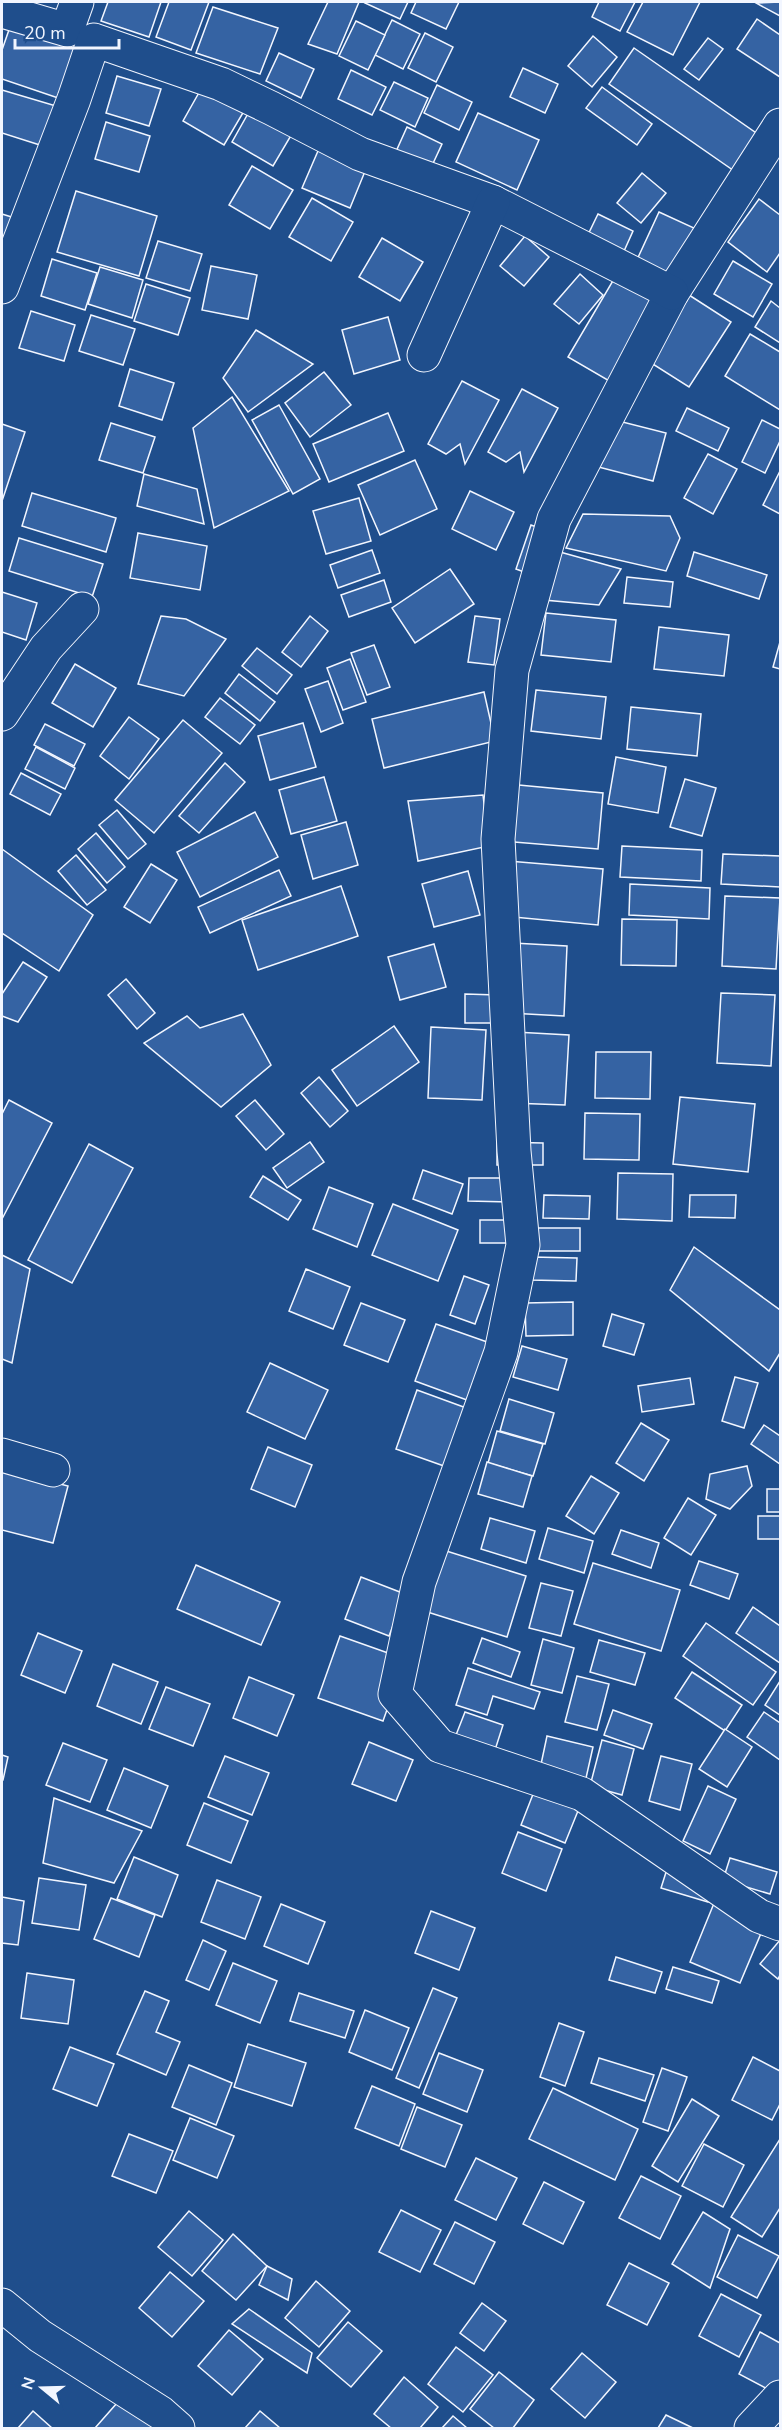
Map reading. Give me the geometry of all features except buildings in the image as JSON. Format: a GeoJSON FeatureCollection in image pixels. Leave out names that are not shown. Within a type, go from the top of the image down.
{"type":"FeatureCollection","features":[{"type":"Feature","properties":{"kind":"street"},"geometry":{"type":"LineString","coordinates":[[2,10],[79,24],[220,84],[360,154],[493,202],[672,293]]}},
{"type":"Feature","properties":{"kind":"street"},"geometry":{"type":"LineString","coordinates":[[2,287],[49,158],[74,99],[79,24]]}},
{"type":"Feature","properties":{"kind":"street"},"geometry":{"type":"LineString","coordinates":[[780,125],[672,293],[554,519],[512,670],[498,839],[513,1151],[523,1245],[501,1352],[419,1582],[395,1694],[440,1746],[582,1794],[759,1916],[780,1924]]}},
{"type":"Feature","properties":{"kind":"street"},"geometry":{"type":"LineString","coordinates":[[424,355],[493,202]]}},
{"type":"Feature","properties":{"kind":"street"},"geometry":{"type":"LineString","coordinates":[[2,714],[46,648],[82,609]]}},
{"type":"Feature","properties":{"kind":"street"},"geometry":{"type":"LineString","coordinates":[[2,1455],[53,1470]]}},
{"type":"Feature","properties":{"kind":"street"},"geometry":{"type":"LineString","coordinates":[[2,2305],[40,2336],[161,2414],[178,2428]]}},
{"type":"Feature","properties":{"kind":"street"},"geometry":{"type":"LineString","coordinates":[[751,2428],[780,2397]]}}]}
